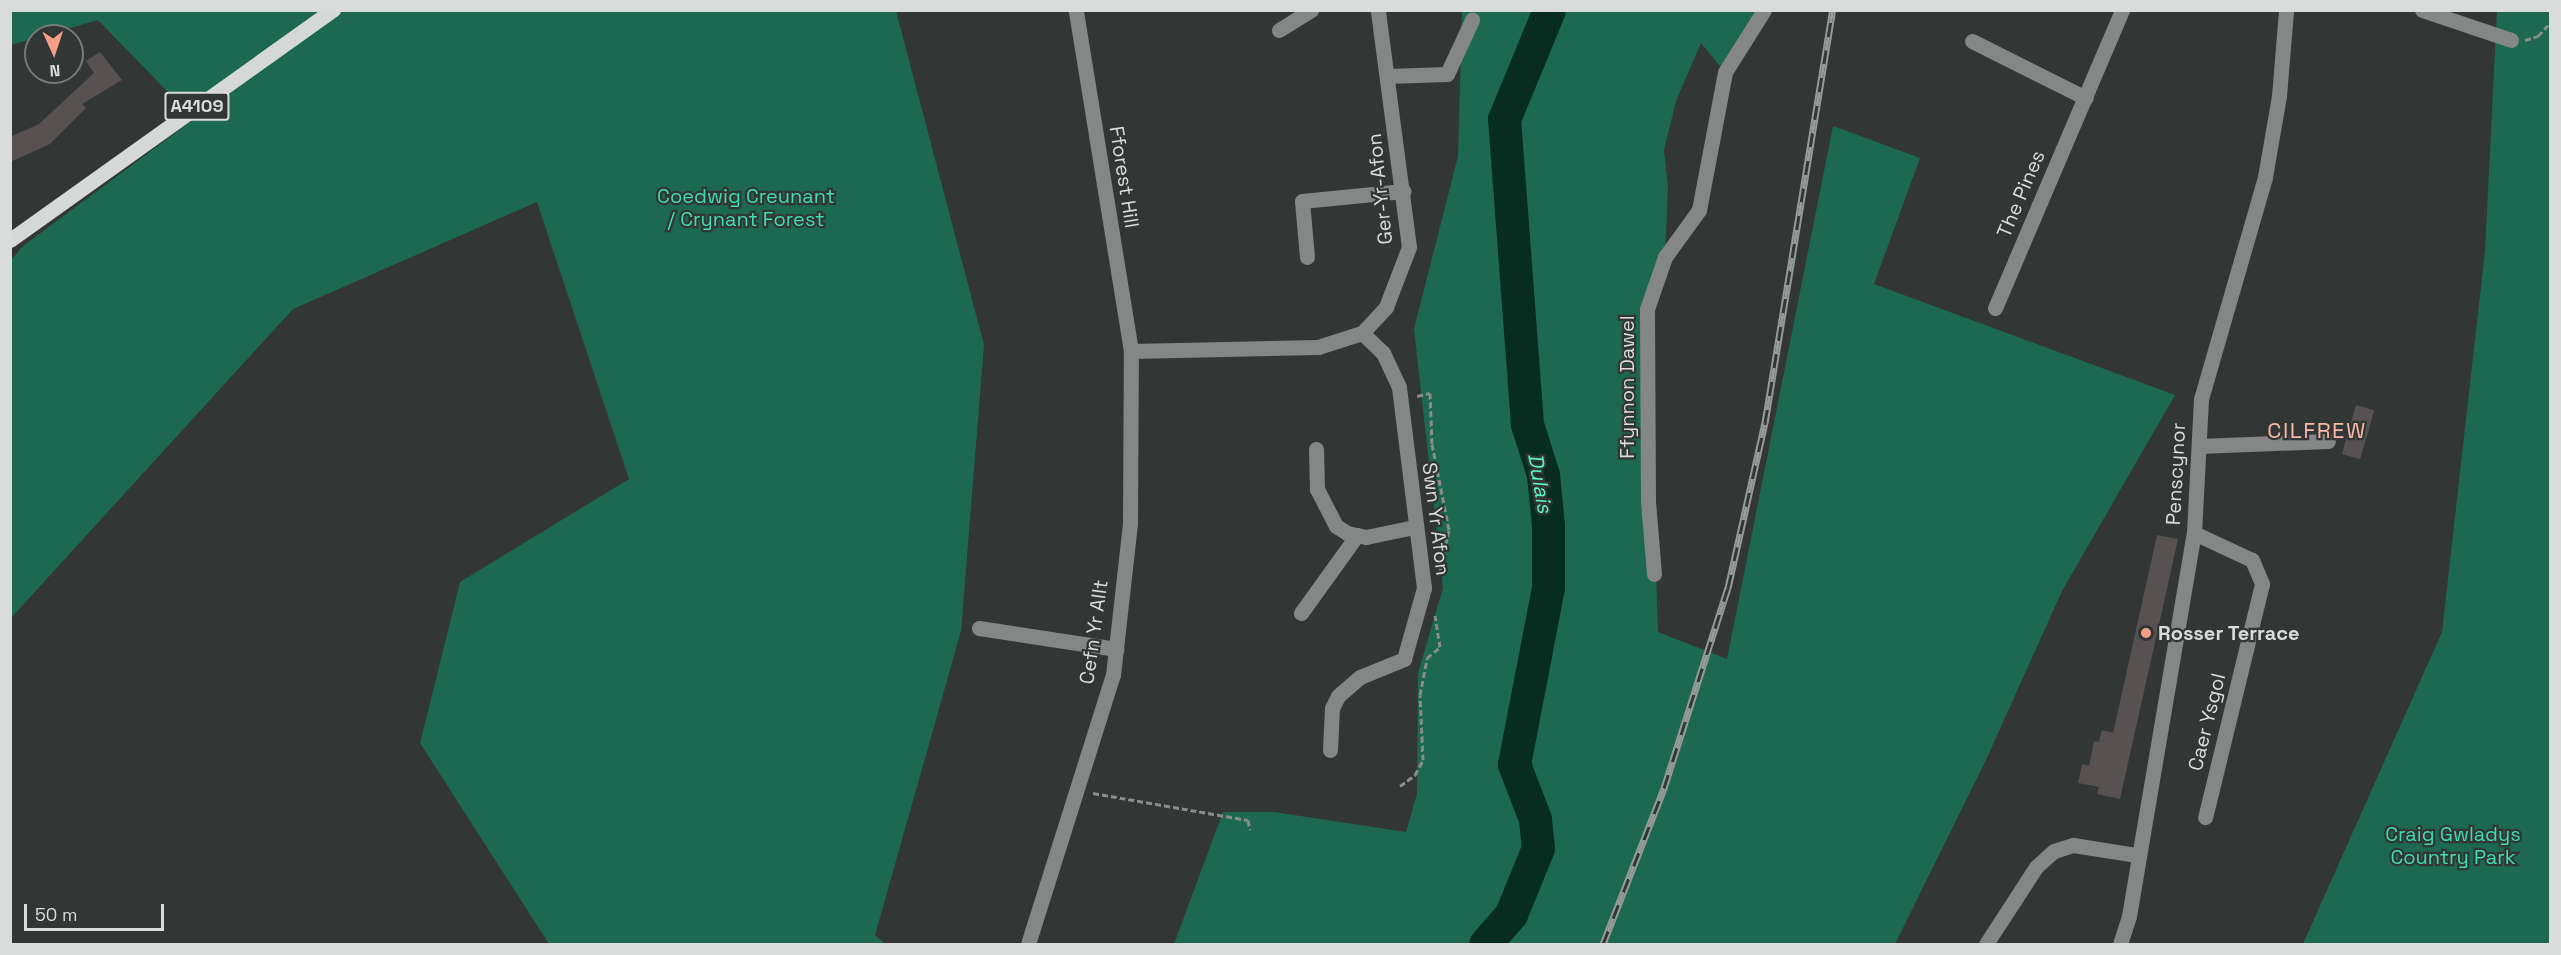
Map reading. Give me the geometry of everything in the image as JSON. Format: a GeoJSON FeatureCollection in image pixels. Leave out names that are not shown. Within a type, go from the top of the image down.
{"type":"FeatureCollection","features":[{"type":"Feature","properties":{"kind":"main road","name":"A4109"},"geometry":{"type":"LineString","coordinates":[[10,240],[333,10]]}},
{"type":"Feature","properties":{"kind":"street","name":"Fforest Hill"},"geometry":{"type":"LineString","coordinates":[[1076,10],[1131,351]]}},
{"type":"Feature","properties":{"kind":"street"},"geometry":{"type":"LineString","coordinates":[[1279,30],[1311,10]]}},
{"type":"Feature","properties":{"kind":"street","name":"Ger-Yr-Afon"},"geometry":{"type":"LineString","coordinates":[[1131,351],[1318,347],[1362,333],[1386,307],[1409,247],[1404,191],[1378,10]]}},
{"type":"Feature","properties":{"kind":"street","name":"Ffynnon Dawel"},"geometry":{"type":"LineString","coordinates":[[1654,574],[1648,490],[1647,309],[1665,257],[1699,210],[1725,72],[1764,10]]}},
{"type":"Feature","properties":{"kind":"street","name":"The Pines"},"geometry":{"type":"LineString","coordinates":[[1995,308],[2122,10]]}},
{"type":"Feature","properties":{"kind":"street","name":"Penscynor"},"geometry":{"type":"LineString","coordinates":[[2120,945],[2129,916],[2137,855],[2194,533],[2201,399],[2265,177],[2279,96],[2286,10]]}},
{"type":"Feature","properties":{"kind":"street"},"geometry":{"type":"LineString","coordinates":[[2422,10],[2511,40]]}},
{"type":"Feature","properties":{"kind":"street"},"geometry":{"type":"LineString","coordinates":[[1388,76],[1447,74],[1472,20]]}},
{"type":"Feature","properties":{"kind":"street"},"geometry":{"type":"LineString","coordinates":[[1972,42],[2086,98]]}},
{"type":"Feature","properties":{"kind":"street"},"geometry":{"type":"LineString","coordinates":[[1307,257],[1302,201],[1404,191]]}},
{"type":"Feature","properties":{"kind":"street","name":"Swn Yr Afon"},"geometry":{"type":"LineString","coordinates":[[1330,750],[1332,708],[1338,696],[1360,677],[1394,666],[1408,652],[1424,588],[1414,527],[1399,387],[1383,353],[1362,333]]}},
{"type":"Feature","properties":{"kind":"street","name":"Cefn Yr Allt"},"geometry":{"type":"LineString","coordinates":[[1028,945],[1113,675],[1130,524],[1131,351]]}},
{"type":"Feature","properties":{"kind":"street"},"geometry":{"type":"LineString","coordinates":[[2199,446],[2328,441]]}},
{"type":"Feature","properties":{"kind":"street"},"geometry":{"type":"LineString","coordinates":[[1316,449],[1317,489],[1327,514],[1336,526],[1358,536],[1414,527]]}},
{"type":"Feature","properties":{"kind":"street","name":"Caer Ysgol"},"geometry":{"type":"LineString","coordinates":[[2194,533],[2252,560],[2262,584],[2205,817]]}},
{"type":"Feature","properties":{"kind":"street"},"geometry":{"type":"LineString","coordinates":[[1301,613],[1358,536]]}},
{"type":"Feature","properties":{"kind":"street"},"geometry":{"type":"LineString","coordinates":[[979,628],[1116,649]]}},
{"type":"Feature","properties":{"kind":"street"},"geometry":{"type":"LineString","coordinates":[[1986,945],[2036,867],[2054,851],[2073,845],[2137,855]]}},
{"type":"Feature","properties":{"kind":"path"},"geometry":{"type":"LineString","coordinates":[[2511,40],[2538,36],[2550,23]]}},
{"type":"Feature","properties":{"kind":"path"},"geometry":{"type":"LineString","coordinates":[[1077,789],[1218,818],[1248,820],[1250,830]]}},
{"type":"Feature","properties":{"kind":"green space"},"geometry":{"type":"Polygon","coordinates":[[[1760,10],[1725,72],[1701,43],[1676,101],[1664,150],[1668,188],[1665,257],[1647,309],[1658,632],[1727,659],[1833,126],[1920,158],[1874,284],[2175,395],[2062,591],[1986,760],[1895,944],[1174,944],[1223,812],[1274,812],[1406,832],[1417,794],[1418,673],[1443,588],[1414,329],[1458,156],[1462,11],[1760,10]]]}},
{"type":"Feature","properties":{"kind":"green space","name":"Coedwig Creunant / Crynant Forest"},"geometry":{"type":"Polygon","coordinates":[[[11,11],[896,11],[984,345],[961,631],[875,935],[885,944],[549,944],[420,743],[460,582],[629,479],[537,202],[293,309],[11,618],[11,260],[23,246],[194,119],[98,20],[84,24],[24,24],[24,41],[11,45],[11,11]]]}},
{"type":"Feature","properties":{"kind":"green space","name":"Craig Gwladys Country Park"},"geometry":{"type":"Polygon","coordinates":[[[2497,11],[2550,11],[2550,944],[2303,944],[2442,632],[2485,251],[2497,11]]]}},
{"type":"Feature","properties":{"kind":"building"},"geometry":{"type":"Polygon","coordinates":[[[100,52],[122,80],[82,104],[86,108],[50,144],[10,162],[10,137],[39,124],[84,84],[94,73],[86,61],[100,52]]]}},
{"type":"Feature","properties":{"kind":"building"},"geometry":{"type":"Polygon","coordinates":[[[2356,405],[2374,410],[2360,459],[2342,454],[2356,405]]]}},
{"type":"Feature","properties":{"kind":"building","name":"Rosser Terrace"},"geometry":{"type":"Polygon","coordinates":[[[2157,535],[2178,539],[2120,799],[2097,794],[2099,787],[2078,783],[2082,764],[2089,766],[2094,741],[2099,742],[2102,730],[2113,733],[2157,535]]]}},
{"type":"Feature","properties":{"kind":"waterway","name":"Dulais"},"geometry":{"type":"LineString","coordinates":[[1485,944],[1511,914],[1538,848],[1535,819],[1514,764],[1548,587],[1548,525],[1543,475],[1527,424],[1504,119],[1549,10]]}},
{"type":"Feature","properties":{"kind":"railway"},"geometry":{"type":"LineString","coordinates":[[1603,944],[1664,788],[1728,588],[1765,423],[1833,10]]}},
{"type":"Feature","properties":{"kind":"place","name":"Rosser Terrace"},"geometry":{"type":"Point","coordinates":[2146,633]}},
{"type":"Feature","properties":{"kind":"district","name":"CILFREW"},"geometry":{"type":"Point","coordinates":[2317,431]}}]}
